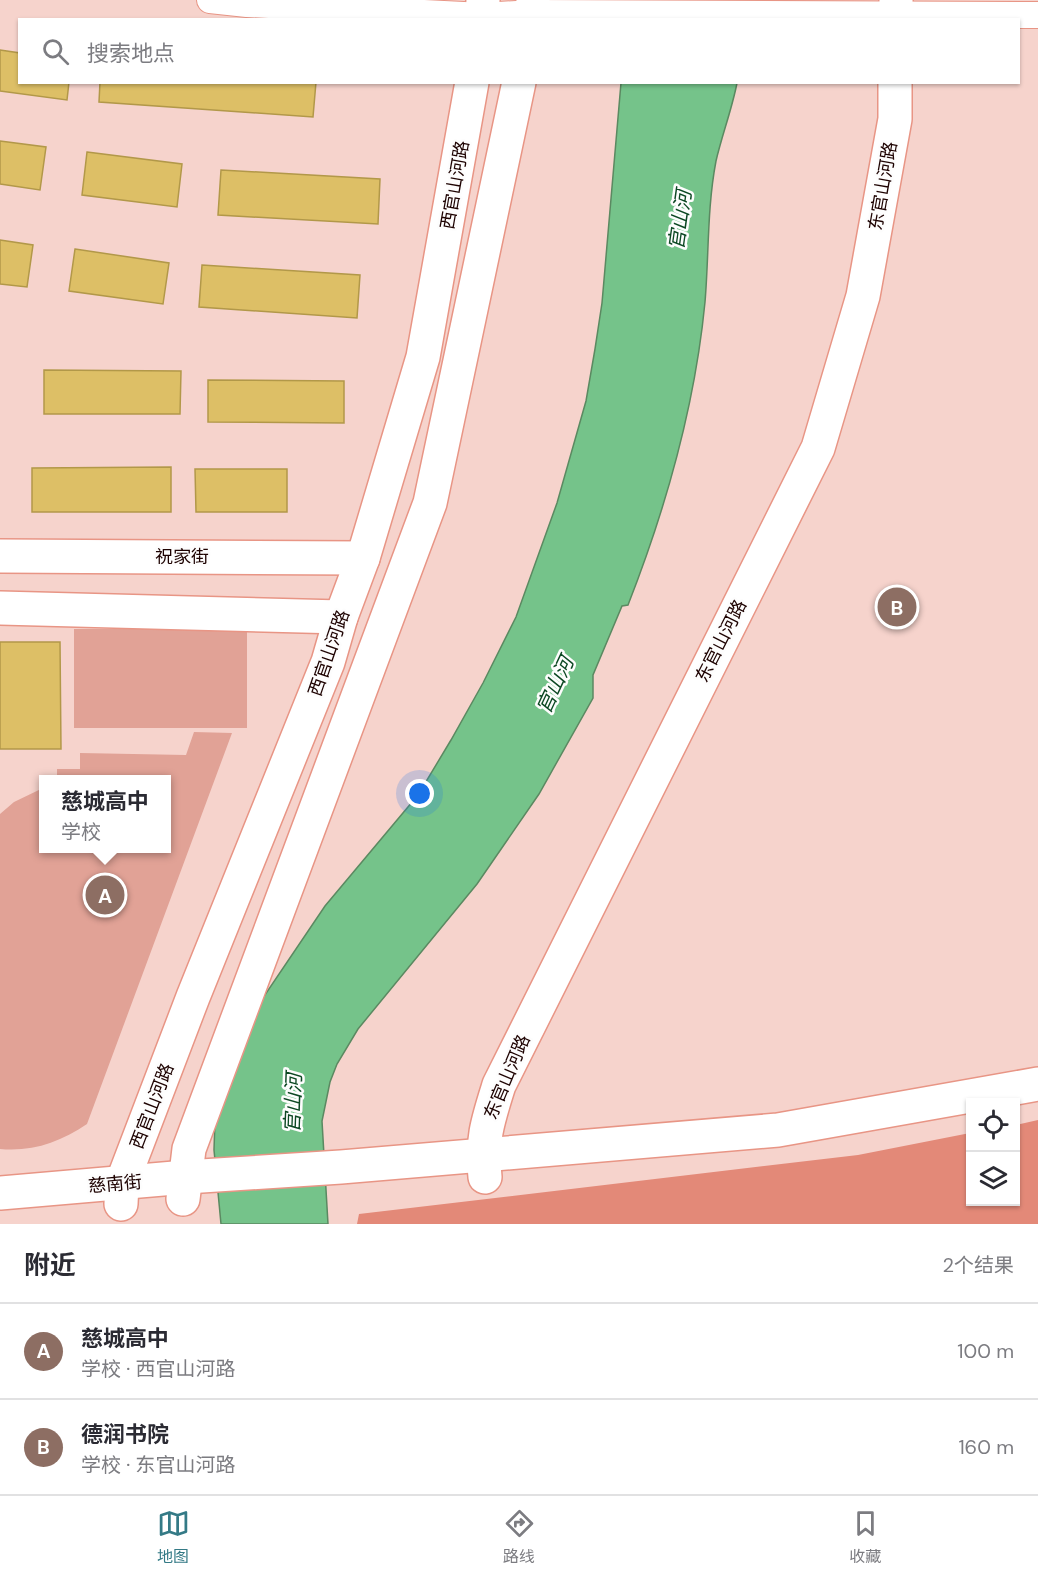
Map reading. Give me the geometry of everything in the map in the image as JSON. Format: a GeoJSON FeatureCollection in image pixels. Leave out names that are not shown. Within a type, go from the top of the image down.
{"type":"FeatureCollection","features":[{"type":"Feature","properties":{"kind":"street"},"geometry":{"type":"LineString","coordinates":[[210,0],[247,4],[483,12],[896,11],[1038,15]]}},
{"type":"Feature","properties":{"kind":"street","name":"西官山河路"},"geometry":{"type":"LineString","coordinates":[[121,1194],[193,997],[323,673],[363,558],[423,357],[472,84]]}},
{"type":"Feature","properties":{"kind":"street"},"geometry":{"type":"LineString","coordinates":[[185,1188],[189,1149],[430,503],[519,84]]}},
{"type":"Feature","properties":{"kind":"street","name":"东官山河路"},"geometry":{"type":"LineString","coordinates":[[484,1166],[485,1127],[499,1085],[818,448],[863,296],[895,119],[895,84]]}},
{"type":"Feature","properties":{"kind":"street","name":"祝家街"},"geometry":{"type":"LineString","coordinates":[[0,555],[363,558]]}},
{"type":"Feature","properties":{"kind":"street"},"geometry":{"type":"LineString","coordinates":[[0,608],[341,617]]}},
{"type":"Feature","properties":{"kind":"street"},"geometry":{"type":"LineString","coordinates":[[484,1166],[778,1130],[1038,1084]]}},
{"type":"Feature","properties":{"kind":"street"},"geometry":{"type":"LineString","coordinates":[[1020,1106],[1038,1103]]}},
{"type":"Feature","properties":{"kind":"street"},"geometry":{"type":"LineString","coordinates":[[484,1166],[686,1160],[830,1142],[966,1117]]}},
{"type":"Feature","properties":{"kind":"street","name":"慈南街"},"geometry":{"type":"LineString","coordinates":[[0,1215],[121,1194],[484,1166]]}},
{"type":"Feature","properties":{"kind":"street","name":"慈南街"},"geometry":{"type":"LineString","coordinates":[[0,1193],[121,1194]]}},
{"type":"Feature","properties":{"kind":"shaded area"},"geometry":{"type":"Polygon","coordinates":[[[74,629],[247,629],[247,728],[74,728],[74,629]]]}},
{"type":"Feature","properties":{"kind":"shaded area"},"geometry":{"type":"Polygon","coordinates":[[[194,732],[232,733],[87,1124],[67,1136],[46,1144],[24,1149],[0,1149],[0,814],[14,802],[39,790],[39,853],[171,853],[171,775],[57,775],[57,769],[80,769],[80,753],[186,755],[194,732]]]}},
{"type":"Feature","properties":{"kind":"shaded area"},"geometry":{"type":"Polygon","coordinates":[[[1038,1120],[1038,1224],[357,1224],[359,1214],[858,1155],[966,1134],[966,1206],[1020,1206],[1020,1124],[1038,1120]]]}},
{"type":"Feature","properties":{"kind":"water","name":"官山河"},"geometry":{"type":"Polygon","coordinates":[[[621,84],[737,84],[718,151],[713,179],[705,302],[686,418],[666,494],[642,568],[628,605],[622,606],[593,675],[593,698],[539,794],[477,884],[358,1029],[337,1064],[330,1082],[322,1121],[328,1224],[221,1224],[214,1150],[215,1120],[254,1011],[325,906],[418,795],[483,683],[516,617],[557,503],[586,401],[602,303],[621,84]]]}},
{"type":"Feature","properties":{"kind":"building"},"geometry":{"type":"Polygon","coordinates":[[[0,50],[18,53],[18,84],[69,84],[67,100],[0,91],[0,50]]]}},
{"type":"Feature","properties":{"kind":"building"},"geometry":{"type":"Polygon","coordinates":[[[100,84],[316,84],[313,117],[99,102],[100,84]]]}},
{"type":"Feature","properties":{"kind":"building"},"geometry":{"type":"Polygon","coordinates":[[[0,141],[46,147],[40,190],[0,184],[0,141]]]}},
{"type":"Feature","properties":{"kind":"building"},"geometry":{"type":"Polygon","coordinates":[[[87,152],[182,164],[177,207],[82,195],[87,152]]]}},
{"type":"Feature","properties":{"kind":"building"},"geometry":{"type":"Polygon","coordinates":[[[221,170],[380,179],[378,224],[218,215],[221,170]]]}},
{"type":"Feature","properties":{"kind":"building"},"geometry":{"type":"Polygon","coordinates":[[[0,240],[33,245],[27,287],[0,284],[0,240]]]}},
{"type":"Feature","properties":{"kind":"building"},"geometry":{"type":"Polygon","coordinates":[[[75,249],[169,263],[163,304],[69,291],[75,249]]]}},
{"type":"Feature","properties":{"kind":"building"},"geometry":{"type":"Polygon","coordinates":[[[202,265],[360,275],[357,318],[199,307],[202,265]]]}},
{"type":"Feature","properties":{"kind":"building"},"geometry":{"type":"Polygon","coordinates":[[[44,370],[181,371],[180,414],[44,414],[44,370]]]}},
{"type":"Feature","properties":{"kind":"building"},"geometry":{"type":"Polygon","coordinates":[[[208,380],[344,381],[344,423],[208,422],[208,380]]]}},
{"type":"Feature","properties":{"kind":"building"},"geometry":{"type":"Polygon","coordinates":[[[171,467],[171,512],[32,512],[32,468],[171,467]]]}},
{"type":"Feature","properties":{"kind":"building"},"geometry":{"type":"Polygon","coordinates":[[[195,469],[287,469],[287,512],[196,512],[195,469]]]}},
{"type":"Feature","properties":{"kind":"building"},"geometry":{"type":"Polygon","coordinates":[[[0,642],[60,642],[61,749],[0,749],[0,642]]]}},
{"type":"Feature","properties":{"kind":"place","name":"德润书院"},"geometry":{"type":"Point","coordinates":[897,607]}},
{"type":"Feature","properties":{"kind":"place","name":"慈城高中"},"geometry":{"type":"Point","coordinates":[105,895]}}]}
